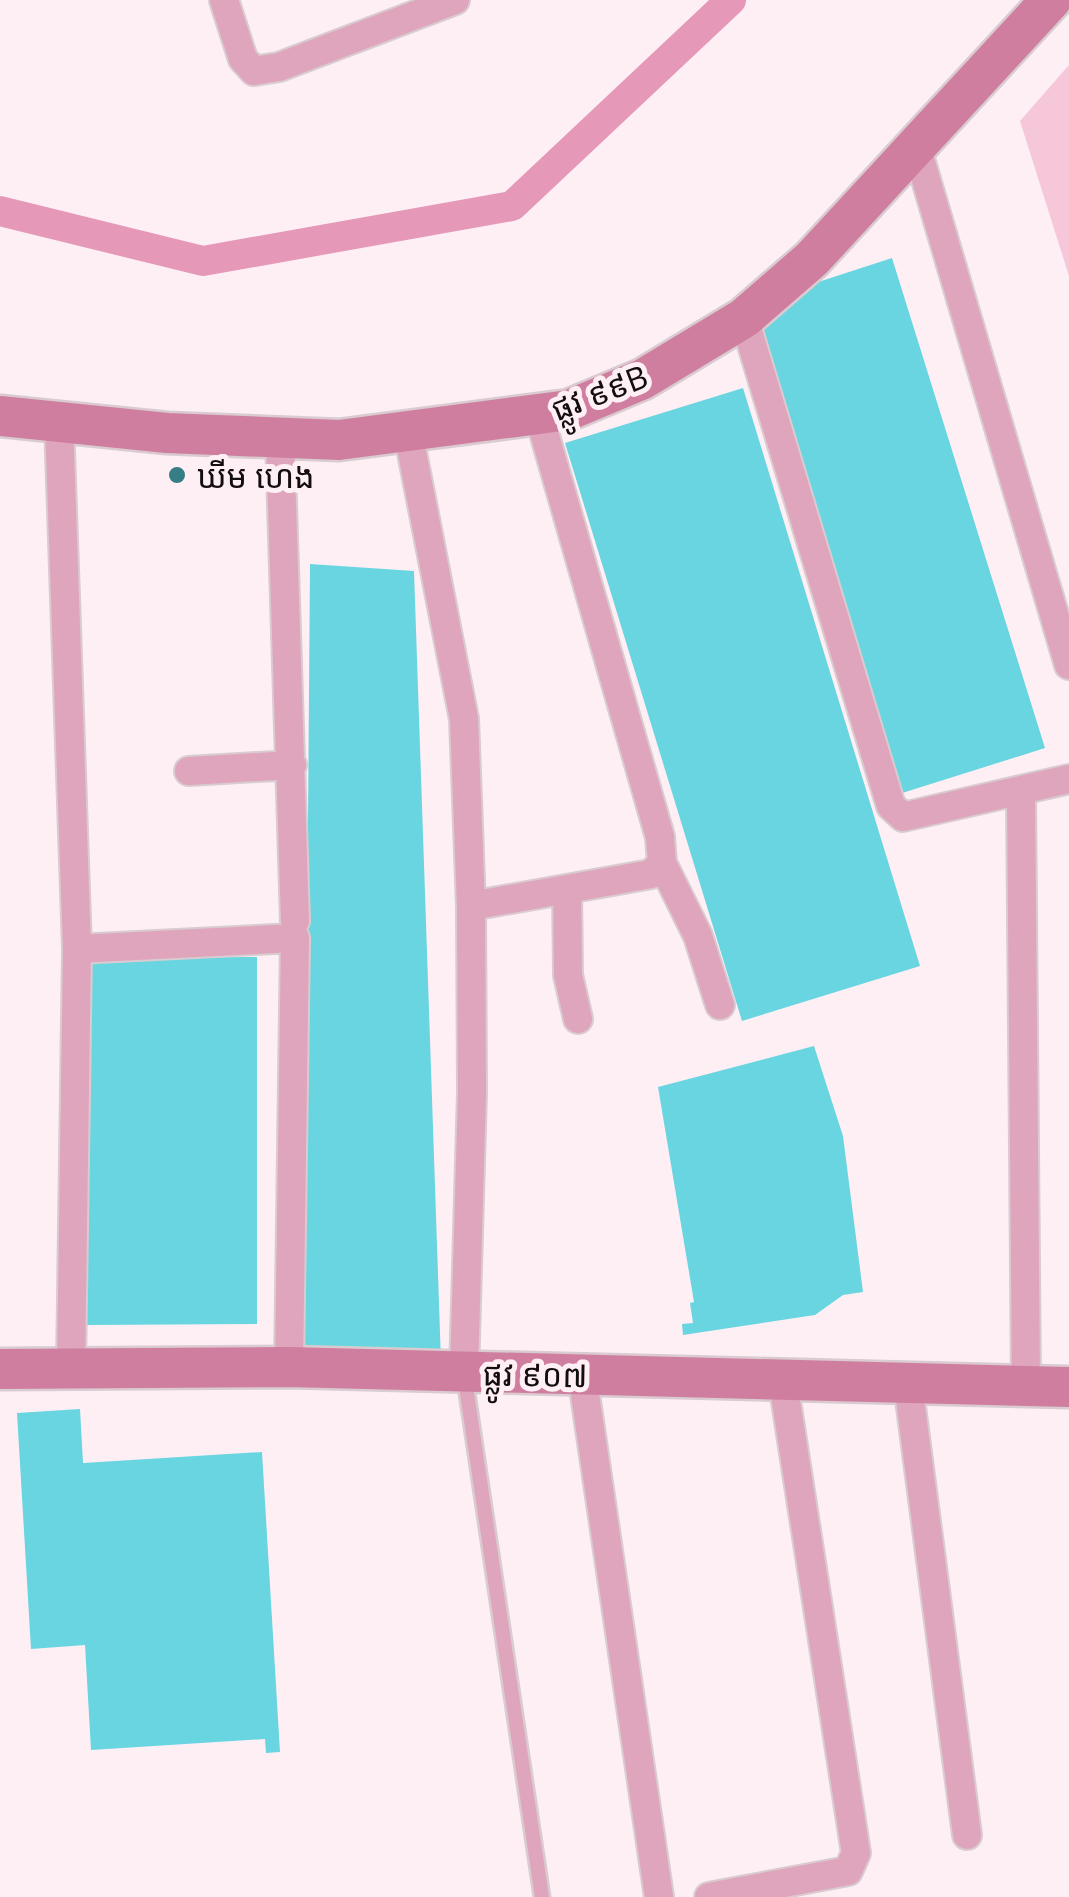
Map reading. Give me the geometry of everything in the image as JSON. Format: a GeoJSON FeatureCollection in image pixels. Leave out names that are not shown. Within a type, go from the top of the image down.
{"type":"FeatureCollection","features":[{"type":"Feature","properties":{"kind":"street"},"geometry":{"type":"LineString","coordinates":[[224,0],[242,59],[254,71],[279,67],[455,0]]}},
{"type":"Feature","properties":{"kind":"street","name":"ផ្លូវ ៩៩B"},"geometry":{"type":"LineString","coordinates":[[0,416],[280,440],[408,432],[570,410],[643,379],[744,318],[812,259],[918,149],[1051,0]]}},
{"type":"Feature","properties":{"kind":"street"},"geometry":{"type":"LineString","coordinates":[[918,149],[1069,665]]}},
{"type":"Feature","properties":{"kind":"street"},"geometry":{"type":"LineString","coordinates":[[744,318],[890,806],[903,818],[1022,794],[1069,779]]}},
{"type":"Feature","properties":{"kind":"street"},"geometry":{"type":"LineString","coordinates":[[539,415],[660,837],[662,863],[698,936],[720,1006]]}},
{"type":"Feature","properties":{"kind":"street"},"geometry":{"type":"LineString","coordinates":[[58,422],[77,949],[71,1367]]}},
{"type":"Feature","properties":{"kind":"street"},"geometry":{"type":"LineString","coordinates":[[408,432],[464,720],[472,906],[464,1373]]}},
{"type":"Feature","properties":{"kind":"street"},"geometry":{"type":"LineString","coordinates":[[280,440],[295,921]]}},
{"type":"Feature","properties":{"kind":"street"},"geometry":{"type":"LineString","coordinates":[[188,771],[292,765]]}},
{"type":"Feature","properties":{"kind":"street"},"geometry":{"type":"LineString","coordinates":[[1022,794],[1026,1386]]}},
{"type":"Feature","properties":{"kind":"street"},"geometry":{"type":"LineString","coordinates":[[472,906],[651,874],[662,863]]}},
{"type":"Feature","properties":{"kind":"street"},"geometry":{"type":"LineString","coordinates":[[567,889],[568,975],[578,1019]]}},
{"type":"Feature","properties":{"kind":"street"},"geometry":{"type":"LineString","coordinates":[[77,949],[295,938],[290,1368]]}},
{"type":"Feature","properties":{"kind":"street","name":"ផ្លូវ ៩០៧"},"geometry":{"type":"LineString","coordinates":[[0,1369],[290,1368],[1069,1386]]}},
{"type":"Feature","properties":{"kind":"street"},"geometry":{"type":"LineString","coordinates":[[582,1374],[659,1897]]}},
{"type":"Feature","properties":{"kind":"street"},"geometry":{"type":"LineString","coordinates":[[709,1897],[848,1871],[856,1853],[783,1382]]}},
{"type":"Feature","properties":{"kind":"street"},"geometry":{"type":"LineString","coordinates":[[908,1384],[968,1834]]}},
{"type":"Feature","properties":{"kind":"lane"},"geometry":{"type":"LineString","coordinates":[[464,1373],[542,1897]]}},
{"type":"Feature","properties":{"kind":"shaded area"},"geometry":{"type":"Polygon","coordinates":[[[1069,65],[1069,276],[1020,121],[1069,65]]]}},
{"type":"Feature","properties":{"kind":"building"},"geometry":{"type":"Polygon","coordinates":[[[892,258],[1045,748],[899,794],[747,305],[892,258]]]}},
{"type":"Feature","properties":{"kind":"building"},"geometry":{"type":"Polygon","coordinates":[[[743,388],[920,966],[742,1021],[565,443],[743,388]]]}},
{"type":"Feature","properties":{"kind":"building"},"geometry":{"type":"Polygon","coordinates":[[[310,564],[414,571],[441,1362],[304,1346],[310,564]]]}},
{"type":"Feature","properties":{"kind":"building"},"geometry":{"type":"Polygon","coordinates":[[[257,957],[257,1324],[87,1325],[86,958],[257,957]]]}},
{"type":"Feature","properties":{"kind":"building"},"geometry":{"type":"Polygon","coordinates":[[[814,1046],[843,1136],[863,1292],[843,1295],[815,1315],[683,1335],[682,1324],[693,1323],[690,1303],[694,1302],[658,1087],[814,1046]]]}},
{"type":"Feature","properties":{"kind":"building"},"geometry":{"type":"Polygon","coordinates":[[[80,1409],[83,1463],[262,1452],[280,1752],[266,1753],[265,1739],[91,1750],[85,1645],[31,1649],[17,1413],[80,1409]]]}},
{"type":"Feature","properties":{"kind":"waterway"},"geometry":{"type":"LineString","coordinates":[[0,211],[203,261],[512,206],[731,0]]}},
{"type":"Feature","properties":{"kind":"place","name":"ឃីម ហេង"},"geometry":{"type":"Point","coordinates":[177,475]}}]}
